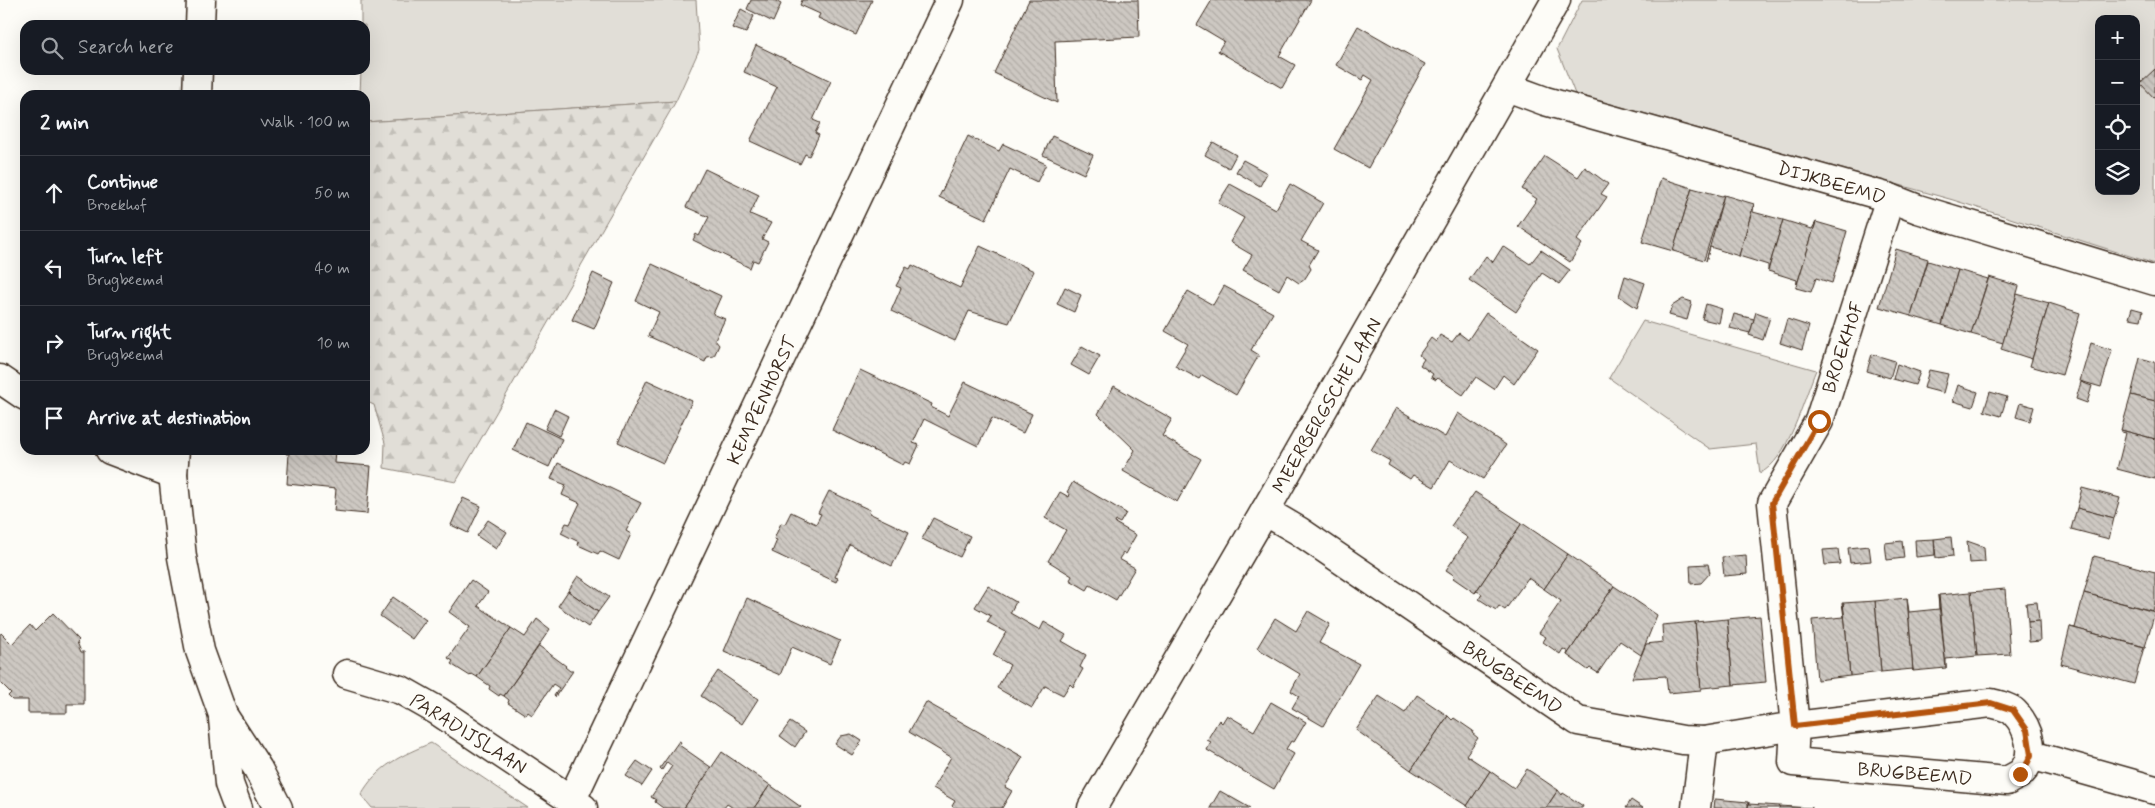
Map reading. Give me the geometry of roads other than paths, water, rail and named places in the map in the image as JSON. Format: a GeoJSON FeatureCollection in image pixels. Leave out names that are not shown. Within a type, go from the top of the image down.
{"type":"FeatureCollection","features":[{"type":"Feature","properties":{"kind":"street"},"geometry":{"type":"LineString","coordinates":[[200,20],[201,0]]}},
{"type":"Feature","properties":{"kind":"street","name":"KEMPENHORST"},"geometry":{"type":"LineString","coordinates":[[578,804],[950,0]]}},
{"type":"Feature","properties":{"kind":"street","name":"MEERBERGSCHE LAAN"},"geometry":{"type":"LineString","coordinates":[[1092,808],[1265,512],[1556,0]]}},
{"type":"Feature","properties":{"kind":"street"},"geometry":{"type":"LineString","coordinates":[[197,90],[198,75]]}},
{"type":"Feature","properties":{"kind":"street","name":"DIJKBEEMD"},"geometry":{"type":"LineString","coordinates":[[1507,87],[1545,101],[1890,198],[1918,209],[2155,282]]}},
{"type":"Feature","properties":{"kind":"street","name":"BROEKHOF"},"geometry":{"type":"LineString","coordinates":[[1795,726],[1772,503],[1819,421],[1890,198]]}},
{"type":"Feature","properties":{"kind":"street"},"geometry":{"type":"LineString","coordinates":[[0,379],[20,393]]}},
{"type":"Feature","properties":{"kind":"street"},"geometry":{"type":"LineString","coordinates":[[137,455],[174,462],[182,557],[200,651],[223,715],[258,769],[278,808]]}},
{"type":"Feature","properties":{"kind":"street","name":"BRUGBEEMD"},"geometry":{"type":"LineString","coordinates":[[1265,512],[1299,531],[1578,721],[1683,740],[1704,741],[1795,726],[1991,703],[2013,710],[2027,730],[2031,755],[2020,774],[2007,781],[1794,762],[1795,726]]}},
{"type":"Feature","properties":{"kind":"street","name":"PARADIJSLAAN"},"geometry":{"type":"LineString","coordinates":[[347,674],[400,690],[430,707],[578,804]]}},
{"type":"Feature","properties":{"kind":"street"},"geometry":{"type":"LineString","coordinates":[[223,715],[228,784],[238,808]]}},
{"type":"Feature","properties":{"kind":"street"},"geometry":{"type":"LineString","coordinates":[[1696,808],[1704,741]]}},
{"type":"Feature","properties":{"kind":"street"},"geometry":{"type":"LineString","coordinates":[[2031,755],[2155,790]]}}]}
